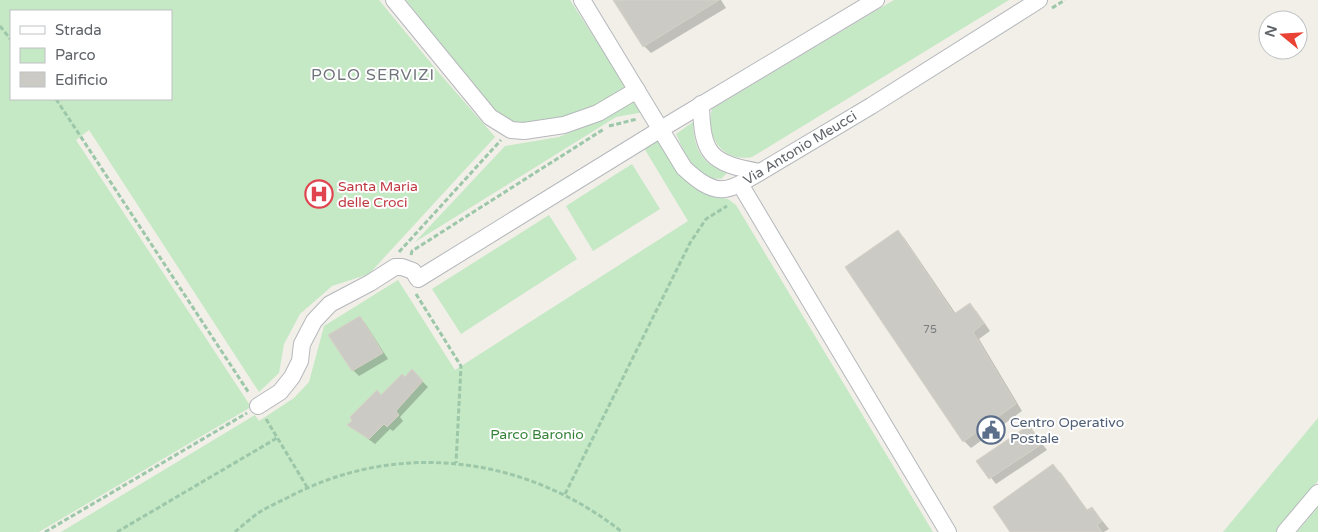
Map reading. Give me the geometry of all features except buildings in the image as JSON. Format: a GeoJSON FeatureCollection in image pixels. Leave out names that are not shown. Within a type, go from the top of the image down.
{"type":"FeatureCollection","features":[{"type":"Feature","properties":{"kind":"street"},"geometry":{"type":"LineString","coordinates":[[394,0],[490,117],[511,130],[524,131],[564,125],[598,113],[637,90]]}},
{"type":"Feature","properties":{"kind":"street","name":"Via Antonio Meucci"},"geometry":{"type":"LineString","coordinates":[[582,0],[684,168],[695,178],[722,190],[740,184],[871,106],[1038,0]]}},
{"type":"Feature","properties":{"kind":"street"},"geometry":{"type":"LineString","coordinates":[[258,406],[280,392],[292,377],[300,361],[302,344],[314,321],[330,304],[370,283],[395,267],[413,271],[418,279],[701,104],[876,0]]}},
{"type":"Feature","properties":{"kind":"street"},"geometry":{"type":"LineString","coordinates":[[701,104],[702,130],[705,144],[714,157],[725,164],[760,172]]}},
{"type":"Feature","properties":{"kind":"street"},"geometry":{"type":"LineString","coordinates":[[740,184],[948,532]]}},
{"type":"Feature","properties":{"kind":"street"},"geometry":{"type":"LineString","coordinates":[[1285,532],[1318,493]]}},
{"type":"Feature","properties":{"kind":"path"},"geometry":{"type":"LineString","coordinates":[[0,26],[10,39]]}},
{"type":"Feature","properties":{"kind":"path"},"geometry":{"type":"LineString","coordinates":[[57,100],[258,406],[307,487]]}},
{"type":"Feature","properties":{"kind":"path"},"geometry":{"type":"LineString","coordinates":[[406,269],[412,251],[609,126],[639,118],[651,112]]}},
{"type":"Feature","properties":{"kind":"path"},"geometry":{"type":"LineString","coordinates":[[396,254],[511,130]]}},
{"type":"Feature","properties":{"kind":"path"},"geometry":{"type":"LineString","coordinates":[[565,494],[690,244],[706,218],[732,203]]}},
{"type":"Feature","properties":{"kind":"path"},"geometry":{"type":"LineString","coordinates":[[414,291],[461,366],[456,463]]}},
{"type":"Feature","properties":{"kind":"path"},"geometry":{"type":"LineString","coordinates":[[45,532],[258,406]]}},
{"type":"Feature","properties":{"kind":"path"},"geometry":{"type":"LineString","coordinates":[[117,532],[277,438]]}},
{"type":"Feature","properties":{"kind":"path"},"geometry":{"type":"LineString","coordinates":[[235,532],[259,513],[307,487],[343,474],[380,466],[418,462],[456,463],[494,469],[530,479],[565,494],[602,516],[622,532]]}},
{"type":"Feature","properties":{"kind":"green space"},"geometry":{"type":"Polygon","coordinates":[[[0,0],[379,0],[495,137],[369,274],[332,286],[300,314],[284,344],[279,373],[259,392],[89,130],[76,140],[251,407],[39,532],[0,532],[0,0]]]}},
{"type":"Feature","properties":{"kind":"green space"},"geometry":{"type":"Polygon","coordinates":[[[406,0],[570,0],[627,88],[588,110],[567,116],[517,123],[500,116],[485,103],[406,0]]]}},
{"type":"Feature","properties":{"kind":"green space"},"geometry":{"type":"Polygon","coordinates":[[[894,0],[1009,0],[752,157],[741,158],[724,152],[714,138],[711,129],[712,109],[894,0]]]}},
{"type":"Feature","properties":{"kind":"green space"},"geometry":{"type":"Polygon","coordinates":[[[634,97],[644,112],[616,117],[415,242],[505,146],[559,137],[592,123],[634,97]]]}},
{"type":"Feature","properties":{"kind":"green space"},"geometry":{"type":"Polygon","coordinates":[[[693,122],[697,147],[705,160],[727,173],[721,179],[709,178],[698,171],[689,159],[676,134],[693,122]]]}},
{"type":"Feature","properties":{"kind":"green space","name":"Parco Baronio"},"geometry":{"type":"Polygon","coordinates":[[[659,139],[694,185],[707,195],[728,199],[736,205],[933,532],[61,532],[255,415],[259,421],[294,398],[309,382],[324,326],[398,280],[455,370],[688,221],[644,148],[659,139]]]}},
{"type":"Feature","properties":{"kind":"green space"},"geometry":{"type":"Polygon","coordinates":[[[632,164],[660,209],[593,251],[566,206],[632,164]]]}},
{"type":"Feature","properties":{"kind":"green space"},"geometry":{"type":"Polygon","coordinates":[[[549,215],[577,259],[461,334],[432,289],[549,215]]]}},
{"type":"Feature","properties":{"kind":"green space"},"geometry":{"type":"Polygon","coordinates":[[[1318,418],[1318,481],[1277,532],[1223,532],[1318,418]]]}},
{"type":"Feature","properties":{"kind":"green space"},"geometry":{"type":"Polygon","coordinates":[[[1318,507],[1318,532],[1297,532],[1318,507]]]}},
{"type":"Feature","properties":{"kind":"place","name":"Santa Maria delle Croci"},"geometry":{"type":"Point","coordinates":[319,194]}},
{"type":"Feature","properties":{"kind":"place","name":"Centro Operativo Postale"},"geometry":{"type":"Point","coordinates":[991,430]}},
{"type":"Feature","properties":{"kind":"district","name":"POLO SERVIZI"},"geometry":{"type":"Point","coordinates":[373,75]}}]}
